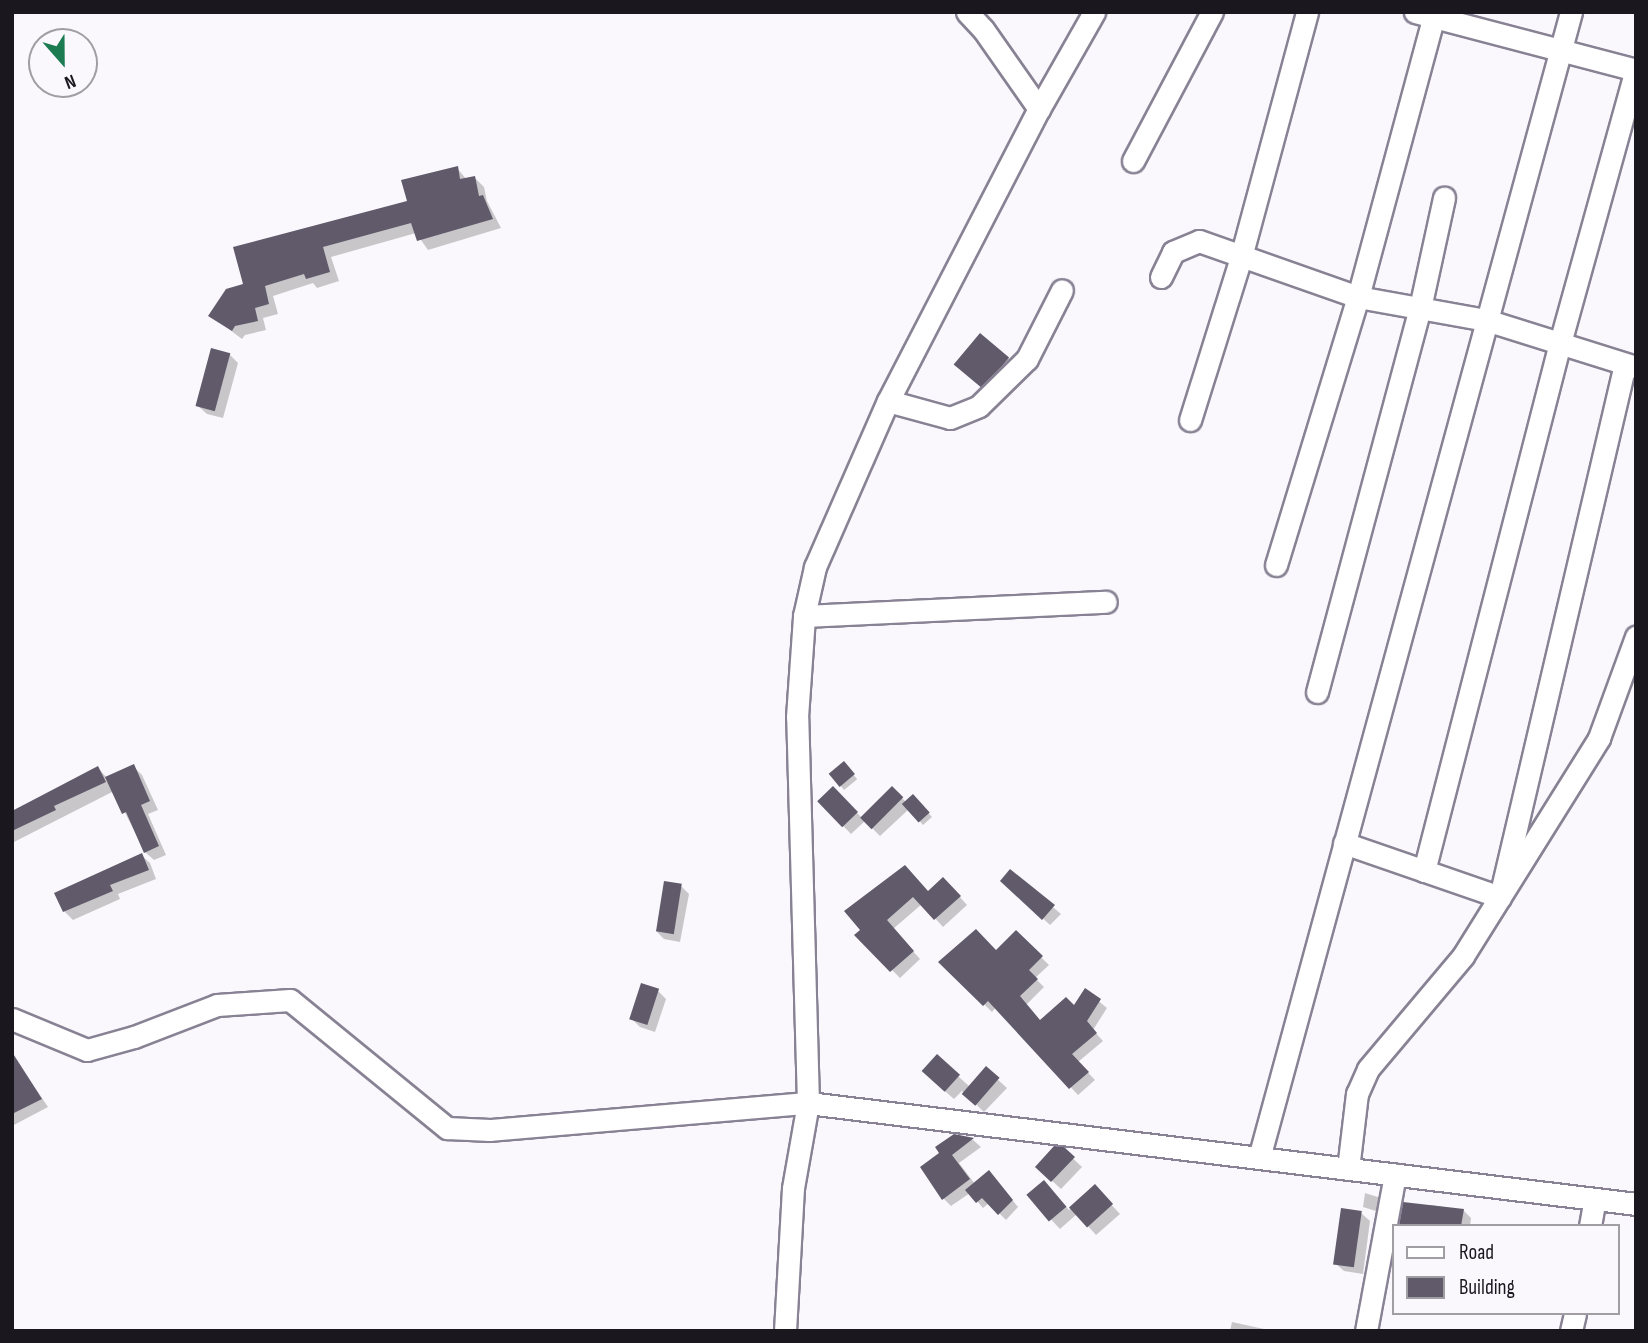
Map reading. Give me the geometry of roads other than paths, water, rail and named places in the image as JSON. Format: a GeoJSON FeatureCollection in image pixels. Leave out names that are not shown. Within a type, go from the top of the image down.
{"type":"FeatureCollection","features":[{"type":"Feature","properties":{"kind":"street"},"geometry":{"type":"LineString","coordinates":[[967,12],[983,29],[1039,109]]}},
{"type":"Feature","properties":{"kind":"street"},"geometry":{"type":"LineString","coordinates":[[785,1331],[793,1188],[808,1103],[797,717],[804,616],[815,567],[888,401],[1039,109],[1094,12]]}},
{"type":"Feature","properties":{"kind":"street"},"geometry":{"type":"LineString","coordinates":[[1133,161],[1212,12]]}},
{"type":"Feature","properties":{"kind":"street"},"geometry":{"type":"LineString","coordinates":[[1190,421],[1241,257],[1307,12]]}},
{"type":"Feature","properties":{"kind":"street"},"geometry":{"type":"LineString","coordinates":[[1259,1158],[1571,12]]}},
{"type":"Feature","properties":{"kind":"street"},"geometry":{"type":"LineString","coordinates":[[1276,565],[1358,297],[1428,14],[1490,22],[1562,49],[1636,70],[1560,343],[1424,871]]}},
{"type":"Feature","properties":{"kind":"street"},"geometry":{"type":"LineString","coordinates":[[1317,692],[1420,308],[1444,198]]}},
{"type":"Feature","properties":{"kind":"street"},"geometry":{"type":"LineString","coordinates":[[1161,277],[1173,252],[1199,241],[1358,297],[1486,320],[1630,365],[1500,897]]}},
{"type":"Feature","properties":{"kind":"street"},"geometry":{"type":"LineString","coordinates":[[888,401],[950,418],[979,406],[1027,359],[1062,290]]}},
{"type":"Feature","properties":{"kind":"street"},"geometry":{"type":"LineString","coordinates":[[804,616],[1106,601]]}},
{"type":"Feature","properties":{"kind":"street"},"geometry":{"type":"LineString","coordinates":[[1348,1169],[1357,1094],[1368,1069],[1463,956],[1600,738],[1634,646]]}},
{"type":"Feature","properties":{"kind":"street"},"geometry":{"type":"LineString","coordinates":[[1344,843],[1500,897]]}},
{"type":"Feature","properties":{"kind":"street"},"geometry":{"type":"LineString","coordinates":[[12,1018],[87,1050],[134,1037],[218,1005],[290,1000],[447,1128],[490,1129],[808,1103],[1636,1204]]}},
{"type":"Feature","properties":{"kind":"street"},"geometry":{"type":"LineString","coordinates":[[1366,1331],[1395,1175]]}},
{"type":"Feature","properties":{"kind":"street"},"geometry":{"type":"LineString","coordinates":[[1590,1224],[1595,1199]]}}]}
